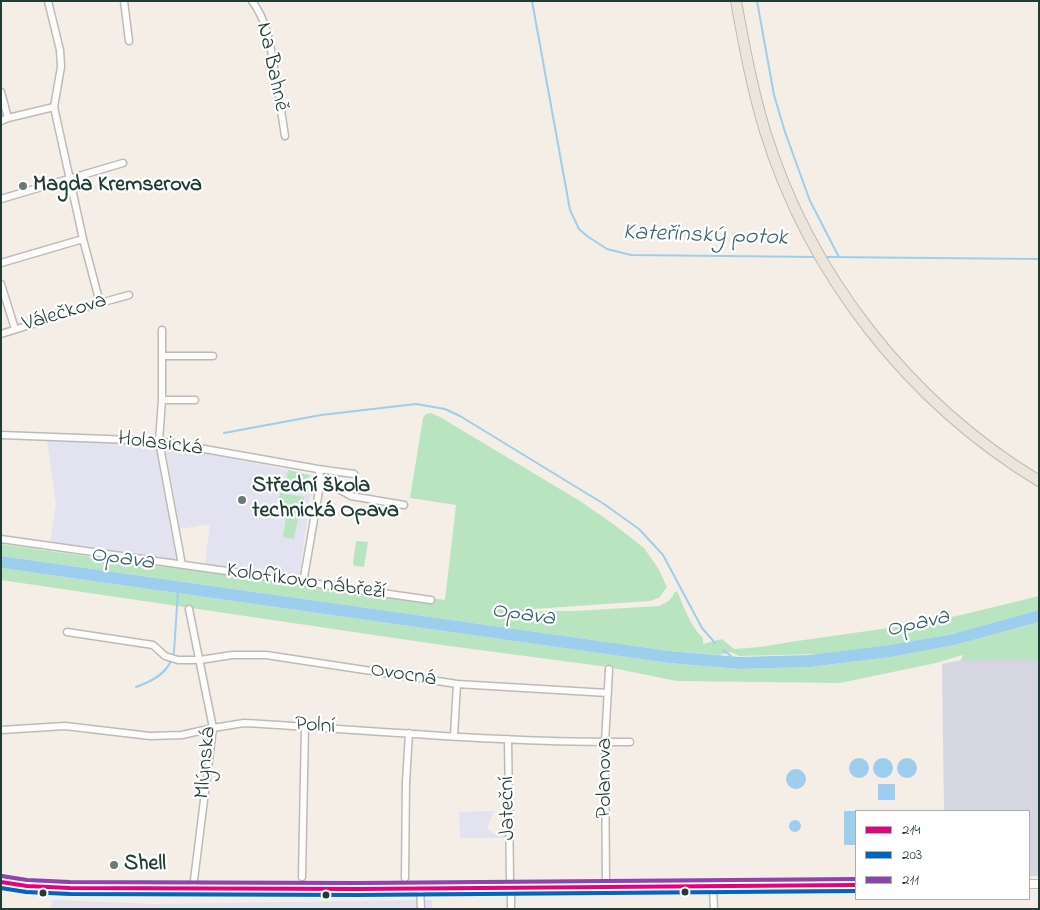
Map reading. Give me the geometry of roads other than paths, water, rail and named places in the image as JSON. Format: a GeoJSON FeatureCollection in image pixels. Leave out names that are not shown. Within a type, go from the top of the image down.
{"type":"FeatureCollection","features":[{"type":"Feature","properties":{"kind":"main road"},"geometry":{"type":"LineString","coordinates":[[736,1],[758,108],[773,154],[811,241],[834,280],[873,335],[917,385],[950,417],[1020,470],[1039,481]]}},
{"type":"Feature","properties":{"kind":"street"},"geometry":{"type":"LineString","coordinates":[[48,1],[60,50],[61,68],[54,108],[83,239],[100,303]]}},
{"type":"Feature","properties":{"kind":"street"},"geometry":{"type":"LineString","coordinates":[[124,1],[129,41]]}},
{"type":"Feature","properties":{"kind":"street","name":"Na Bahně"},"geometry":{"type":"LineString","coordinates":[[252,1],[263,21],[270,45],[285,136]]}},
{"type":"Feature","properties":{"kind":"street"},"geometry":{"type":"LineString","coordinates":[[1,92],[8,118]]}},
{"type":"Feature","properties":{"kind":"street"},"geometry":{"type":"LineString","coordinates":[[1,121],[54,108]]}},
{"type":"Feature","properties":{"kind":"street"},"geometry":{"type":"LineString","coordinates":[[1,199],[123,163]]}},
{"type":"Feature","properties":{"kind":"street"},"geometry":{"type":"LineString","coordinates":[[1,262],[83,239]]}},
{"type":"Feature","properties":{"kind":"street"},"geometry":{"type":"LineString","coordinates":[[1,284],[15,329]]}},
{"type":"Feature","properties":{"kind":"street","name":"Válečkova"},"geometry":{"type":"LineString","coordinates":[[1,334],[129,295]]}},
{"type":"Feature","properties":{"kind":"street"},"geometry":{"type":"LineString","coordinates":[[162,330],[162,400],[159,441],[182,565]]}},
{"type":"Feature","properties":{"kind":"street"},"geometry":{"type":"LineString","coordinates":[[162,356],[213,356]]}},
{"type":"Feature","properties":{"kind":"street"},"geometry":{"type":"LineString","coordinates":[[162,400],[195,400]]}},
{"type":"Feature","properties":{"kind":"street","name":"Holasická"},"geometry":{"type":"LineString","coordinates":[[1,435],[159,441],[354,474]]}},
{"type":"Feature","properties":{"kind":"street"},"geometry":{"type":"LineString","coordinates":[[303,583],[321,478],[318,469]]}},
{"type":"Feature","properties":{"kind":"street"},"geometry":{"type":"LineString","coordinates":[[321,478],[351,496],[404,505]]}},
{"type":"Feature","properties":{"kind":"street","name":"Kolofíkovo nábřeží"},"geometry":{"type":"LineString","coordinates":[[1,539],[431,600]]}},
{"type":"Feature","properties":{"kind":"street","name":"Mlýnská"},"geometry":{"type":"LineString","coordinates":[[189,609],[213,728],[193,888]]}},
{"type":"Feature","properties":{"kind":"street","name":"Ovocná"},"geometry":{"type":"LineString","coordinates":[[67,632],[153,645],[165,656],[178,660],[200,660],[232,655],[266,655],[457,684],[608,693]]}},
{"type":"Feature","properties":{"kind":"street","name":"Polanova"},"geometry":{"type":"LineString","coordinates":[[606,887],[605,743],[609,669]]}},
{"type":"Feature","properties":{"kind":"street"},"geometry":{"type":"LineString","coordinates":[[454,736],[457,684]]}},
{"type":"Feature","properties":{"kind":"street","name":"Polní"},"geometry":{"type":"LineString","coordinates":[[1,730],[65,726],[150,736],[182,735],[244,723],[508,739],[605,743],[630,742]]}},
{"type":"Feature","properties":{"kind":"street"},"geometry":{"type":"LineString","coordinates":[[302,877],[305,726]]}},
{"type":"Feature","properties":{"kind":"street"},"geometry":{"type":"LineString","coordinates":[[405,878],[406,782],[409,733]]}},
{"type":"Feature","properties":{"kind":"street","name":"Jateční"},"geometry":{"type":"LineString","coordinates":[[508,739],[510,878]]}},
{"type":"Feature","properties":{"kind":"street"},"geometry":{"type":"LineString","coordinates":[[1,882],[15,885],[70,888],[855,885]]}},
{"type":"Feature","properties":{"kind":"street"},"geometry":{"type":"LineString","coordinates":[[713,886],[714,909]]}},
{"type":"Feature","properties":{"kind":"street"},"geometry":{"type":"LineString","coordinates":[[511,887],[511,909]]}},
{"type":"Feature","properties":{"kind":"street"},"geometry":{"type":"LineString","coordinates":[[420,888],[420,909]]}},
{"type":"Feature","properties":{"kind":"water"},"geometry":{"type":"Polygon","coordinates":[[[1,556],[670,651],[740,657],[809,655],[890,645],[952,634],[1039,610],[1039,622],[955,645],[891,657],[810,667],[739,669],[669,663],[1,568],[1,556]]]}},
{"type":"Feature","properties":{"kind":"water"},"geometry":{"type":"Polygon","coordinates":[[[859,758],[866,761],[869,768],[866,775],[859,778],[852,775],[849,768],[852,761],[859,758]]]}},
{"type":"Feature","properties":{"kind":"water"},"geometry":{"type":"Polygon","coordinates":[[[883,758],[890,761],[893,768],[890,775],[883,778],[876,775],[873,768],[876,761],[883,758]]]}},
{"type":"Feature","properties":{"kind":"water"},"geometry":{"type":"Polygon","coordinates":[[[907,758],[914,761],[917,768],[914,775],[907,778],[900,775],[897,768],[900,761],[907,758]]]}},
{"type":"Feature","properties":{"kind":"water"},"geometry":{"type":"Polygon","coordinates":[[[796,769],[803,772],[806,779],[803,786],[796,789],[789,786],[786,779],[789,772],[796,769]]]}},
{"type":"Feature","properties":{"kind":"water"},"geometry":{"type":"Polygon","coordinates":[[[878,784],[895,784],[895,800],[878,800],[878,784]]]}},
{"type":"Feature","properties":{"kind":"water"},"geometry":{"type":"Polygon","coordinates":[[[844,811],[855,811],[855,845],[844,845],[844,811]]]}},
{"type":"Feature","properties":{"kind":"water"},"geometry":{"type":"Polygon","coordinates":[[[793,820],[797,820],[801,826],[797,832],[793,832],[789,828],[789,824],[793,820]]]}},
{"type":"Feature","properties":{"kind":"waterway","name":"Kateřinský potok"},"geometry":{"type":"LineString","coordinates":[[532,1],[570,210],[579,229],[607,249],[631,255],[817,257]]}},
{"type":"Feature","properties":{"kind":"waterway"},"geometry":{"type":"LineString","coordinates":[[757,1],[774,95],[785,132],[810,201],[839,257]]}},
{"type":"Feature","properties":{"kind":"waterway","name":"Kateřinský potok"},"geometry":{"type":"LineString","coordinates":[[826,257],[1039,259]]}},
{"type":"Feature","properties":{"kind":"waterway"},"geometry":{"type":"LineString","coordinates":[[224,433],[321,415],[416,404],[445,409],[460,416],[604,504],[639,529],[663,555],[702,628],[715,643]]}},
{"type":"Feature","properties":{"kind":"waterway"},"geometry":{"type":"LineString","coordinates":[[172,656],[174,652],[178,591]]}},
{"type":"Feature","properties":{"kind":"waterway"},"geometry":{"type":"LineString","coordinates":[[723,650],[731,656]]}},
{"type":"Feature","properties":{"kind":"waterway"},"geometry":{"type":"LineString","coordinates":[[136,687],[161,674],[171,661]]}},
{"type":"Feature","properties":{"kind":"place","name":"Magda Kremserova"},"geometry":{"type":"Point","coordinates":[23,186]}},
{"type":"Feature","properties":{"kind":"place","name":"Střední škola technická Opava"},"geometry":{"type":"Point","coordinates":[242,500]}},
{"type":"Feature","properties":{"kind":"place","name":"Shell"},"geometry":{"type":"Point","coordinates":[114,865]}},
{"type":"Feature","properties":{"kind":"water label","name":"Opava"},"geometry":{"type":"Point","coordinates":[122,560]}},
{"type":"Feature","properties":{"kind":"water label","name":"Opava"},"geometry":{"type":"Point","coordinates":[523,616]}},
{"type":"Feature","properties":{"kind":"water label","name":"Opava"},"geometry":{"type":"Point","coordinates":[918,625]}}]}
